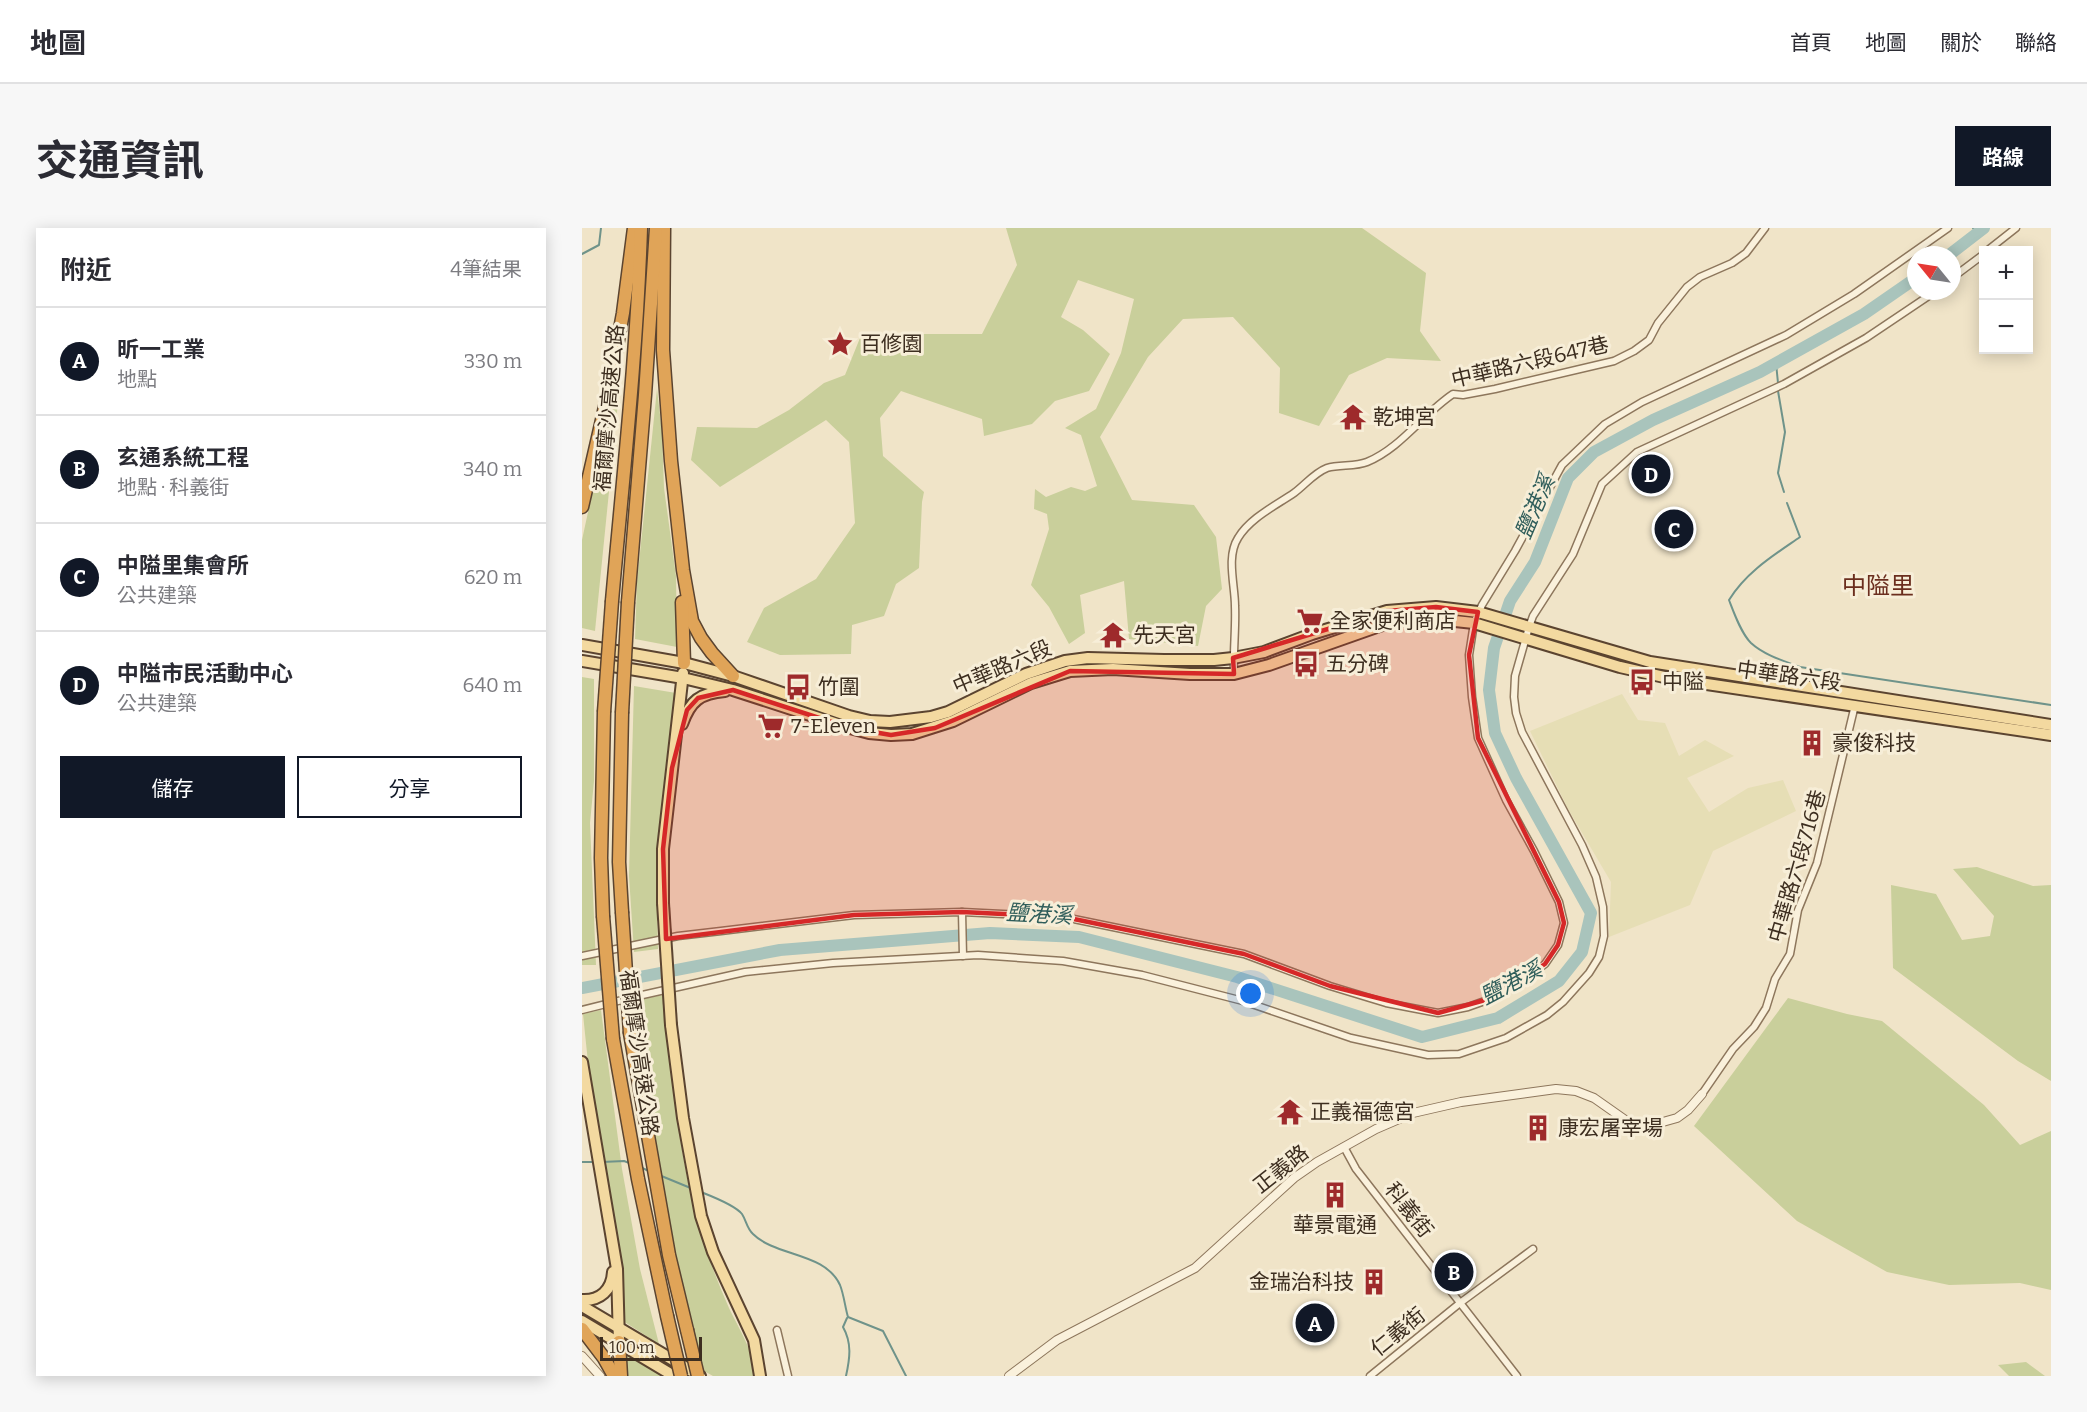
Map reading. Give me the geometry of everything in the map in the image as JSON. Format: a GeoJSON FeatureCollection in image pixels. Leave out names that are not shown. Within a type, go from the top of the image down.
{"type":"FeatureCollection","features":[{"type":"Feature","properties":{"kind":"highway"},"geometry":{"type":"LineString","coordinates":[[582,507],[621,325],[634,228]]}},
{"type":"Feature","properties":{"kind":"highway","name":"福爾摩沙高速公路"},"geometry":{"type":"LineString","coordinates":[[641,228],[639,280],[604,712],[603,916],[613,1039],[636,1165],[681,1376]]}},
{"type":"Feature","properties":{"kind":"highway","name":"福爾摩沙高速公路"},"geometry":{"type":"LineString","coordinates":[[656,228],[628,602],[622,712],[619,862],[630,1033],[669,1255],[699,1376]]}},
{"type":"Feature","properties":{"kind":"highway"},"geometry":{"type":"LineString","coordinates":[[664,228],[663,350],[671,461],[683,570],[692,621],[712,653],[733,676]]}},
{"type":"Feature","properties":{"kind":"highway"},"geometry":{"type":"LineString","coordinates":[[683,570],[684,663]]}},
{"type":"Feature","properties":{"kind":"highway"},"geometry":{"type":"LineString","coordinates":[[582,1329],[604,1358],[614,1376]]}},
{"type":"Feature","properties":{"kind":"highway"},"geometry":{"type":"LineString","coordinates":[[619,1342],[621,1376]]}},
{"type":"Feature","properties":{"kind":"main road","name":"中華路六段"},"geometry":{"type":"LineString","coordinates":[[582,645],[684,663],[733,676],[849,716],[870,721],[890,722],[931,717],[948,712],[1026,674],[1065,661],[1089,658],[1164,660],[1233,658],[1264,652],[1312,634],[1387,611],[1437,607],[1478,612],[1650,662],[2051,735]]}},
{"type":"Feature","properties":{"kind":"main road","name":"中華路六段"},"geometry":{"type":"LineString","coordinates":[[582,661],[683,678],[733,690],[869,733],[912,734],[935,728],[1031,683],[1070,671],[1113,669],[1190,674],[1234,674],[1313,650],[1391,622],[1426,618],[1474,623],[1650,674],[2051,725]]}},
{"type":"Feature","properties":{"kind":"main road"},"geometry":{"type":"LineString","coordinates":[[684,663],[663,849],[663,903],[671,1025],[683,1119],[701,1216],[765,1376]]}},
{"type":"Feature","properties":{"kind":"main road"},"geometry":{"type":"LineString","coordinates":[[672,768],[687,710],[698,698],[714,692],[733,690]]}},
{"type":"Feature","properties":{"kind":"main road"},"geometry":{"type":"LineString","coordinates":[[582,1062],[617,1269],[619,1342]]}},
{"type":"Feature","properties":{"kind":"main road"},"geometry":{"type":"LineString","coordinates":[[582,1300],[597,1298],[606,1292],[612,1279],[610,1227]]}},
{"type":"Feature","properties":{"kind":"main road"},"geometry":{"type":"LineString","coordinates":[[582,1305],[699,1376]]}},
{"type":"Feature","properties":{"kind":"main road"},"geometry":{"type":"LineString","coordinates":[[582,1321],[674,1376]]}},
{"type":"Feature","properties":{"kind":"main road"},"geometry":{"type":"LineString","coordinates":[[754,1344],[760,1376]]}},
{"type":"Feature","properties":{"kind":"street","name":"中華路六段647巷"},"geometry":{"type":"LineString","coordinates":[[1234,674],[1233,548],[1245,529],[1265,512],[1296,492],[1318,472],[1327,468],[1366,463],[1387,450],[1452,394],[1463,395],[1614,361],[1634,351],[1649,340],[1658,323],[1687,287],[1746,253],[1765,228]]}},
{"type":"Feature","properties":{"kind":"street"},"geometry":{"type":"LineString","coordinates":[[582,956],[678,936],[854,915],[962,912],[1064,917],[1244,954],[1330,986],[1386,1003],[1438,1012],[1468,1007],[1496,997],[1545,964],[1558,945],[1564,923],[1558,902],[1506,800],[1478,738],[1469,655],[1478,612],[1515,551],[1562,465],[1605,424],[1642,402],[1786,335],[1854,294],[1948,228]]}},
{"type":"Feature","properties":{"kind":"street"},"geometry":{"type":"LineString","coordinates":[[1993,246],[2016,228]]}},
{"type":"Feature","properties":{"kind":"street"},"geometry":{"type":"LineString","coordinates":[[1961,271],[1979,257]]}},
{"type":"Feature","properties":{"kind":"street"},"geometry":{"type":"LineString","coordinates":[[582,1010],[745,972],[833,963],[978,955],[1063,961],[1142,975],[1242,1001],[1351,1038],[1428,1055],[1459,1054],[1506,1038],[1563,1002],[1589,973],[1599,957],[1604,936],[1603,907],[1596,877],[1582,845],[1532,753],[1516,713],[1514,698],[1515,676],[1533,616],[1573,554],[1602,484],[1636,452],[1784,384],[1866,338],[1922,300]]}},
{"type":"Feature","properties":{"kind":"street","name":"中華路六段716巷"},"geometry":{"type":"LineString","coordinates":[[1702,1094],[1733,1049],[1754,1028],[1766,1008],[1775,979],[1790,954],[1798,910],[1816,863],[1856,700]]}},
{"type":"Feature","properties":{"kind":"street"},"geometry":{"type":"LineString","coordinates":[[962,912],[963,956]]}},
{"type":"Feature","properties":{"kind":"street","name":"正義路"},"geometry":{"type":"LineString","coordinates":[[1009,1376],[1056,1340],[1195,1268],[1294,1178],[1317,1162],[1376,1129],[1413,1113],[1461,1102],[1556,1089],[1576,1091],[1594,1098],[1631,1124],[1645,1127],[1677,1118],[1688,1110],[1702,1094]]}},
{"type":"Feature","properties":{"kind":"street","name":"科義街"},"geometry":{"type":"LineString","coordinates":[[1344,1147],[1356,1169],[1517,1376]]}},
{"type":"Feature","properties":{"kind":"street","name":"仁義街"},"geometry":{"type":"LineString","coordinates":[[1370,1376],[1460,1303],[1533,1249]]}},
{"type":"Feature","properties":{"kind":"street"},"geometry":{"type":"LineString","coordinates":[[777,1330],[788,1376]]}},
{"type":"Feature","properties":{"kind":"street"},"geometry":{"type":"LineString","coordinates":[[582,1356],[600,1376]]}},
{"type":"Feature","properties":{"kind":"highlighted area"},"geometry":{"type":"Polygon","coordinates":[[[1436,607],[1478,612],[1469,655],[1478,738],[1559,902],[1564,923],[1558,945],[1545,964],[1496,997],[1438,1013],[1330,986],[1244,954],[1064,917],[962,912],[854,915],[666,939],[663,849],[672,768],[687,710],[698,698],[733,690],[850,728],[891,735],[935,728],[1070,671],[1234,674],[1233,658],[1387,611],[1436,607]]]}},
{"type":"Feature","properties":{"kind":"shaded area"},"geometry":{"type":"Polygon","coordinates":[[[1622,694],[1638,720],[1665,723],[1679,756],[1705,740],[1734,756],[1687,778],[1709,812],[1748,788],[1783,780],[1796,811],[1713,851],[1690,905],[1609,937],[1611,882],[1568,809],[1530,731],[1622,694]]]}},
{"type":"Feature","properties":{"kind":"green space"},"geometry":{"type":"Polygon","coordinates":[[[1006,228],[1362,228],[1426,273],[1420,331],[1441,361],[1387,358],[1349,375],[1319,426],[1279,413],[1280,368],[1233,317],[1183,319],[1148,357],[1100,437],[1132,500],[1194,505],[1216,537],[1222,589],[1206,606],[1198,646],[1129,639],[1124,581],[1080,595],[1085,633],[1069,644],[1049,607],[1031,585],[1049,529],[1047,514],[1034,509],[1035,489],[1046,497],[1071,487],[1085,491],[1097,486],[1081,435],[1065,428],[1096,409],[1121,353],[1134,299],[1078,280],[1061,317],[1083,330],[1110,354],[1089,391],[1055,401],[1032,424],[984,436],[982,419],[901,391],[880,418],[883,456],[924,492],[919,568],[896,584],[884,616],[852,625],[851,654],[780,655],[747,642],[764,608],[816,579],[855,523],[849,442],[826,420],[720,487],[691,460],[697,427],[757,428],[789,410],[824,383],[845,375],[860,338],[923,334],[982,334],[1017,265],[1006,228]]]}},
{"type":"Feature","properties":{"kind":"green space"},"geometry":{"type":"Polygon","coordinates":[[[621,372],[595,631],[582,628],[582,540],[621,372]]]}},
{"type":"Feature","properties":{"kind":"green space"},"geometry":{"type":"Polygon","coordinates":[[[657,389],[662,432],[664,488],[676,576],[677,647],[635,639],[637,582],[657,389]]]}},
{"type":"Feature","properties":{"kind":"green space"},"geometry":{"type":"Polygon","coordinates":[[[582,677],[594,679],[594,781],[590,823],[596,965],[582,965],[582,677]]]}},
{"type":"Feature","properties":{"kind":"green space"},"geometry":{"type":"Polygon","coordinates":[[[634,686],[676,693],[661,821],[658,949],[634,952],[629,876],[634,686]]]}},
{"type":"Feature","properties":{"kind":"green space"},"geometry":{"type":"Polygon","coordinates":[[[1977,867],[2033,886],[2051,885],[2051,1081],[2018,1061],[1893,968],[1891,885],[1936,894],[1962,940],[1990,936],[1994,916],[1953,869],[1977,867]]]}},
{"type":"Feature","properties":{"kind":"green space"},"geometry":{"type":"Polygon","coordinates":[[[663,995],[677,1114],[692,1202],[710,1260],[729,1308],[749,1349],[756,1376],[713,1376],[704,1371],[665,1203],[643,1076],[638,1000],[663,995]]]}},
{"type":"Feature","properties":{"kind":"green space"},"geometry":{"type":"Polygon","coordinates":[[[1788,998],[1882,1021],[1984,1105],[2020,1145],[2051,1131],[2051,1290],[2020,1283],[1949,1285],[1887,1272],[1797,1221],[1694,1126],[1788,998]]]}},
{"type":"Feature","properties":{"kind":"green space"},"geometry":{"type":"Polygon","coordinates":[[[601,1010],[622,1169],[640,1269],[659,1344],[623,1321],[590,1082],[583,1014],[601,1010]]]}},
{"type":"Feature","properties":{"kind":"green space"},"geometry":{"type":"Polygon","coordinates":[[[627,1355],[664,1376],[627,1376],[624,1360],[627,1355]]]}},
{"type":"Feature","properties":{"kind":"green space"},"geometry":{"type":"Polygon","coordinates":[[[2026,1362],[2045,1376],[2009,1376],[1998,1365],[2026,1362]]]}},
{"type":"Feature","properties":{"kind":"waterway"},"geometry":{"type":"LineString","coordinates":[[582,254],[599,245],[601,228]]}},
{"type":"Feature","properties":{"kind":"waterway","name":"鹽港溪"},"geometry":{"type":"LineString","coordinates":[[1973,228],[1977,234]]}},
{"type":"Feature","properties":{"kind":"waterway","name":"鹽港溪"},"geometry":{"type":"LineString","coordinates":[[1961,246],[1984,228]]}},
{"type":"Feature","properties":{"kind":"waterway","name":"鹽港溪"},"geometry":{"type":"LineString","coordinates":[[582,988],[780,950],[990,933],[1079,937],[1237,977],[1422,1037],[1498,1018],[1559,981],[1582,952],[1591,913],[1516,778],[1495,733],[1489,690],[1494,648],[1510,601],[1535,562],[1568,478],[1594,452],[1653,420],[1760,372],[1864,314],[1907,284]]}},
{"type":"Feature","properties":{"kind":"waterway"},"geometry":{"type":"LineString","coordinates":[[1776,363],[1778,383]]}},
{"type":"Feature","properties":{"kind":"waterway"},"geometry":{"type":"LineString","coordinates":[[1778,391],[1785,432],[1778,473],[1784,492]]}},
{"type":"Feature","properties":{"kind":"waterway"},"geometry":{"type":"LineString","coordinates":[[1787,503],[1800,537],[1752,573],[1729,600],[1744,634],[1756,647],[1800,667],[2051,705]]}},
{"type":"Feature","properties":{"kind":"waterway"},"geometry":{"type":"LineString","coordinates":[[602,1162],[624,1161],[632,1164]]}},
{"type":"Feature","properties":{"kind":"waterway"},"geometry":{"type":"LineString","coordinates":[[582,1162],[596,1162]]}},
{"type":"Feature","properties":{"kind":"waterway"},"geometry":{"type":"LineString","coordinates":[[640,1167],[651,1172]]}},
{"type":"Feature","properties":{"kind":"waterway"},"geometry":{"type":"LineString","coordinates":[[659,1175],[693,1189]]}},
{"type":"Feature","properties":{"kind":"waterway"},"geometry":{"type":"LineString","coordinates":[[701,1192],[734,1207],[742,1214],[751,1232],[763,1241],[812,1260],[833,1274],[840,1285],[848,1317],[883,1331],[906,1376]]}},
{"type":"Feature","properties":{"kind":"waterway"},"geometry":{"type":"LineString","coordinates":[[846,1376],[849,1351],[848,1339],[843,1327],[847,1318]]}},
{"type":"Feature","properties":{"kind":"place","name":"百修園"},"geometry":{"type":"Point","coordinates":[840,344]}},
{"type":"Feature","properties":{"kind":"place","name":"乾坤宮"},"geometry":{"type":"Point","coordinates":[1353,417]}},
{"type":"Feature","properties":{"kind":"place","name":"中隘市民活動中心"},"geometry":{"type":"Point","coordinates":[1651,474]}},
{"type":"Feature","properties":{"kind":"place","name":"中隘里集會所"},"geometry":{"type":"Point","coordinates":[1674,529]}},
{"type":"Feature","properties":{"kind":"place","name":"全家便利商店"},"geometry":{"type":"Point","coordinates":[1310,621]}},
{"type":"Feature","properties":{"kind":"place","name":"先天宮"},"geometry":{"type":"Point","coordinates":[1113,635]}},
{"type":"Feature","properties":{"kind":"place","name":"五分碑"},"geometry":{"type":"Point","coordinates":[1306,664]}},
{"type":"Feature","properties":{"kind":"place","name":"中隘"},"geometry":{"type":"Point","coordinates":[1642,682]}},
{"type":"Feature","properties":{"kind":"place","name":"竹圍"},"geometry":{"type":"Point","coordinates":[798,687]}},
{"type":"Feature","properties":{"kind":"place","name":"7-Eleven"},"geometry":{"type":"Point","coordinates":[771,726]}},
{"type":"Feature","properties":{"kind":"place","name":"豪俊科技"},"geometry":{"type":"Point","coordinates":[1812,743]}},
{"type":"Feature","properties":{"kind":"place","name":"正義福德宮"},"geometry":{"type":"Point","coordinates":[1290,1112]}},
{"type":"Feature","properties":{"kind":"place","name":"康宏屠宰場"},"geometry":{"type":"Point","coordinates":[1538,1128]}},
{"type":"Feature","properties":{"kind":"place","name":"華景電通"},"geometry":{"type":"Point","coordinates":[1335,1195]}},
{"type":"Feature","properties":{"kind":"place","name":"玄通系統工程"},"geometry":{"type":"Point","coordinates":[1454,1272]}},
{"type":"Feature","properties":{"kind":"place","name":"金瑞治科技"},"geometry":{"type":"Point","coordinates":[1374,1282]}},
{"type":"Feature","properties":{"kind":"place","name":"昕一工業"},"geometry":{"type":"Point","coordinates":[1315,1323]}},
{"type":"Feature","properties":{"kind":"district","name":"中隘里"},"geometry":{"type":"Point","coordinates":[1878,586]}}]}
